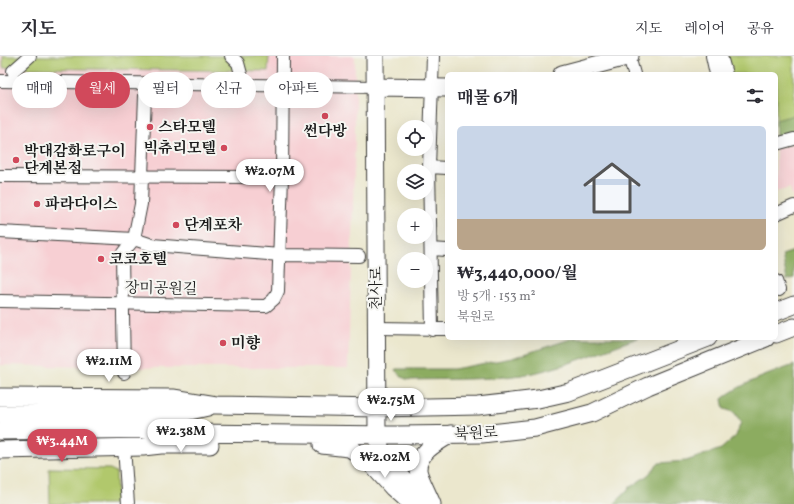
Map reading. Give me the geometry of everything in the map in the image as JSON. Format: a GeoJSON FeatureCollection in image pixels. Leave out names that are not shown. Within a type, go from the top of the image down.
{"type":"FeatureCollection","features":[{"type":"Feature","properties":{"kind":"street"},"geometry":{"type":"LineString","coordinates":[[13,71],[30,56]]}},
{"type":"Feature","properties":{"kind":"street","name":"장미공원길"},"geometry":{"type":"LineString","coordinates":[[282,72],[283,56]]}},
{"type":"Feature","properties":{"kind":"street","name":"천사로"},"geometry":{"type":"LineString","coordinates":[[375,56],[377,435],[381,450],[389,463],[426,504]]}},
{"type":"Feature","properties":{"kind":"street"},"geometry":{"type":"LineString","coordinates":[[429,164],[440,88],[433,56]]}},
{"type":"Feature","properties":{"kind":"street"},"geometry":{"type":"LineString","coordinates":[[569,72],[629,56],[633,72]]}},
{"type":"Feature","properties":{"kind":"street"},"geometry":{"type":"LineString","coordinates":[[712,56],[716,72]]}},
{"type":"Feature","properties":{"kind":"street"},"geometry":{"type":"LineString","coordinates":[[721,56],[725,72]]}},
{"type":"Feature","properties":{"kind":"street"},"geometry":{"type":"LineString","coordinates":[[0,81],[264,85]]}},
{"type":"Feature","properties":{"kind":"street"},"geometry":{"type":"LineString","coordinates":[[333,86],[440,88]]}},
{"type":"Feature","properties":{"kind":"street"},"geometry":{"type":"LineString","coordinates":[[124,373],[122,254],[134,239],[141,204],[145,108]]}},
{"type":"Feature","properties":{"kind":"street","name":"장미공원길"},"geometry":{"type":"LineString","coordinates":[[0,300],[122,304],[266,306],[274,299],[278,290],[282,178],[282,108]]}},
{"type":"Feature","properties":{"kind":"street"},"geometry":{"type":"LineString","coordinates":[[778,143],[794,139]]}},
{"type":"Feature","properties":{"kind":"street"},"geometry":{"type":"LineString","coordinates":[[433,167],[445,168]]}},
{"type":"Feature","properties":{"kind":"street"},"geometry":{"type":"LineString","coordinates":[[0,176],[282,178]]}},
{"type":"Feature","properties":{"kind":"street"},"geometry":{"type":"LineString","coordinates":[[430,200],[432,330]]}},
{"type":"Feature","properties":{"kind":"street"},"geometry":{"type":"LineString","coordinates":[[778,213],[794,206]]}},
{"type":"Feature","properties":{"kind":"street"},"geometry":{"type":"LineString","coordinates":[[0,232],[134,239],[152,246],[280,255],[358,256]]}},
{"type":"Feature","properties":{"kind":"street"},"geometry":{"type":"LineString","coordinates":[[431,250],[445,250]]}},
{"type":"Feature","properties":{"kind":"street"},"geometry":{"type":"LineString","coordinates":[[778,311],[794,305]]}},
{"type":"Feature","properties":{"kind":"street"},"geometry":{"type":"LineString","coordinates":[[778,333],[794,327]]}},
{"type":"Feature","properties":{"kind":"street"},"geometry":{"type":"LineString","coordinates":[[376,328],[445,329]]}},
{"type":"Feature","properties":{"kind":"street","name":"북원로"},"geometry":{"type":"LineString","coordinates":[[0,397],[173,398],[216,405],[377,408],[478,406],[538,399],[569,392],[703,340]]}},
{"type":"Feature","properties":{"kind":"street","name":"북원로"},"geometry":{"type":"LineString","coordinates":[[0,431],[174,429],[190,433],[377,435],[482,434],[535,428],[586,416],[648,386],[761,340]]}},
{"type":"Feature","properties":{"kind":"street","name":"북원로"},"geometry":{"type":"LineString","coordinates":[[0,414],[172,415],[216,405]]}},
{"type":"Feature","properties":{"kind":"street"},"geometry":{"type":"LineString","coordinates":[[161,445],[190,433]]}},
{"type":"Feature","properties":{"kind":"street"},"geometry":{"type":"LineString","coordinates":[[432,504],[418,470],[420,461],[424,454],[432,446],[451,434]]}},
{"type":"Feature","properties":{"kind":"street"},"geometry":{"type":"LineString","coordinates":[[0,450],[161,445],[329,444],[349,448],[366,458],[393,488],[411,504]]}},
{"type":"Feature","properties":{"kind":"street"},"geometry":{"type":"LineString","coordinates":[[124,447],[128,504]]}},
{"type":"Feature","properties":{"kind":"shaded area"},"geometry":{"type":"Polygon","coordinates":[[[0,56],[355,56],[355,139],[348,368],[156,368],[0,365],[0,56]]]}},
{"type":"Feature","properties":{"kind":"shaded area"},"geometry":{"type":"Polygon","coordinates":[[[794,144],[794,201],[790,188],[778,191],[778,148],[794,144]]]}},
{"type":"Feature","properties":{"kind":"green space"},"geometry":{"type":"Polygon","coordinates":[[[3,56],[269,56],[268,71],[3,68],[3,56]]]}},
{"type":"Feature","properties":{"kind":"green space"},"geometry":{"type":"Polygon","coordinates":[[[726,56],[794,56],[794,139],[778,143],[778,72],[730,72],[726,56]]]}},
{"type":"Feature","properties":{"kind":"green space"},"geometry":{"type":"Polygon","coordinates":[[[794,115],[794,135],[778,141],[778,119],[794,115]]]}},
{"type":"Feature","properties":{"kind":"green space"},"geometry":{"type":"Polygon","coordinates":[[[794,251],[794,278],[787,280],[782,255],[794,251]]]}},
{"type":"Feature","properties":{"kind":"green space"},"geometry":{"type":"Polygon","coordinates":[[[568,340],[632,340],[552,369],[508,377],[410,380],[401,376],[396,369],[454,369],[512,358],[568,340]]]}},
{"type":"Feature","properties":{"kind":"green space"},"geometry":{"type":"Polygon","coordinates":[[[794,365],[794,504],[615,504],[629,488],[648,475],[659,463],[686,461],[721,449],[736,436],[741,422],[734,412],[724,409],[722,399],[737,388],[766,375],[794,365]]]}},
{"type":"Feature","properties":{"kind":"green space"},"geometry":{"type":"Polygon","coordinates":[[[49,468],[110,469],[116,472],[117,504],[50,504],[49,468]]]}},
{"type":"Feature","properties":{"kind":"place","name":"썬다방"},"geometry":{"type":"Point","coordinates":[325,116]}},
{"type":"Feature","properties":{"kind":"place","name":"스타모텔"},"geometry":{"type":"Point","coordinates":[150,127]}},
{"type":"Feature","properties":{"kind":"place","name":"빅츄리모텔"},"geometry":{"type":"Point","coordinates":[224,148]}},
{"type":"Feature","properties":{"kind":"place","name":"박대감화로구이 단계본점"},"geometry":{"type":"Point","coordinates":[16,160]}},
{"type":"Feature","properties":{"kind":"place","name":"파라다이스"},"geometry":{"type":"Point","coordinates":[37,204]}},
{"type":"Feature","properties":{"kind":"place","name":"단계포차"},"geometry":{"type":"Point","coordinates":[176,225]}},
{"type":"Feature","properties":{"kind":"place","name":"코코호텔"},"geometry":{"type":"Point","coordinates":[101,259]}},
{"type":"Feature","properties":{"kind":"place","name":"미향"},"geometry":{"type":"Point","coordinates":[223,343]}}]}
